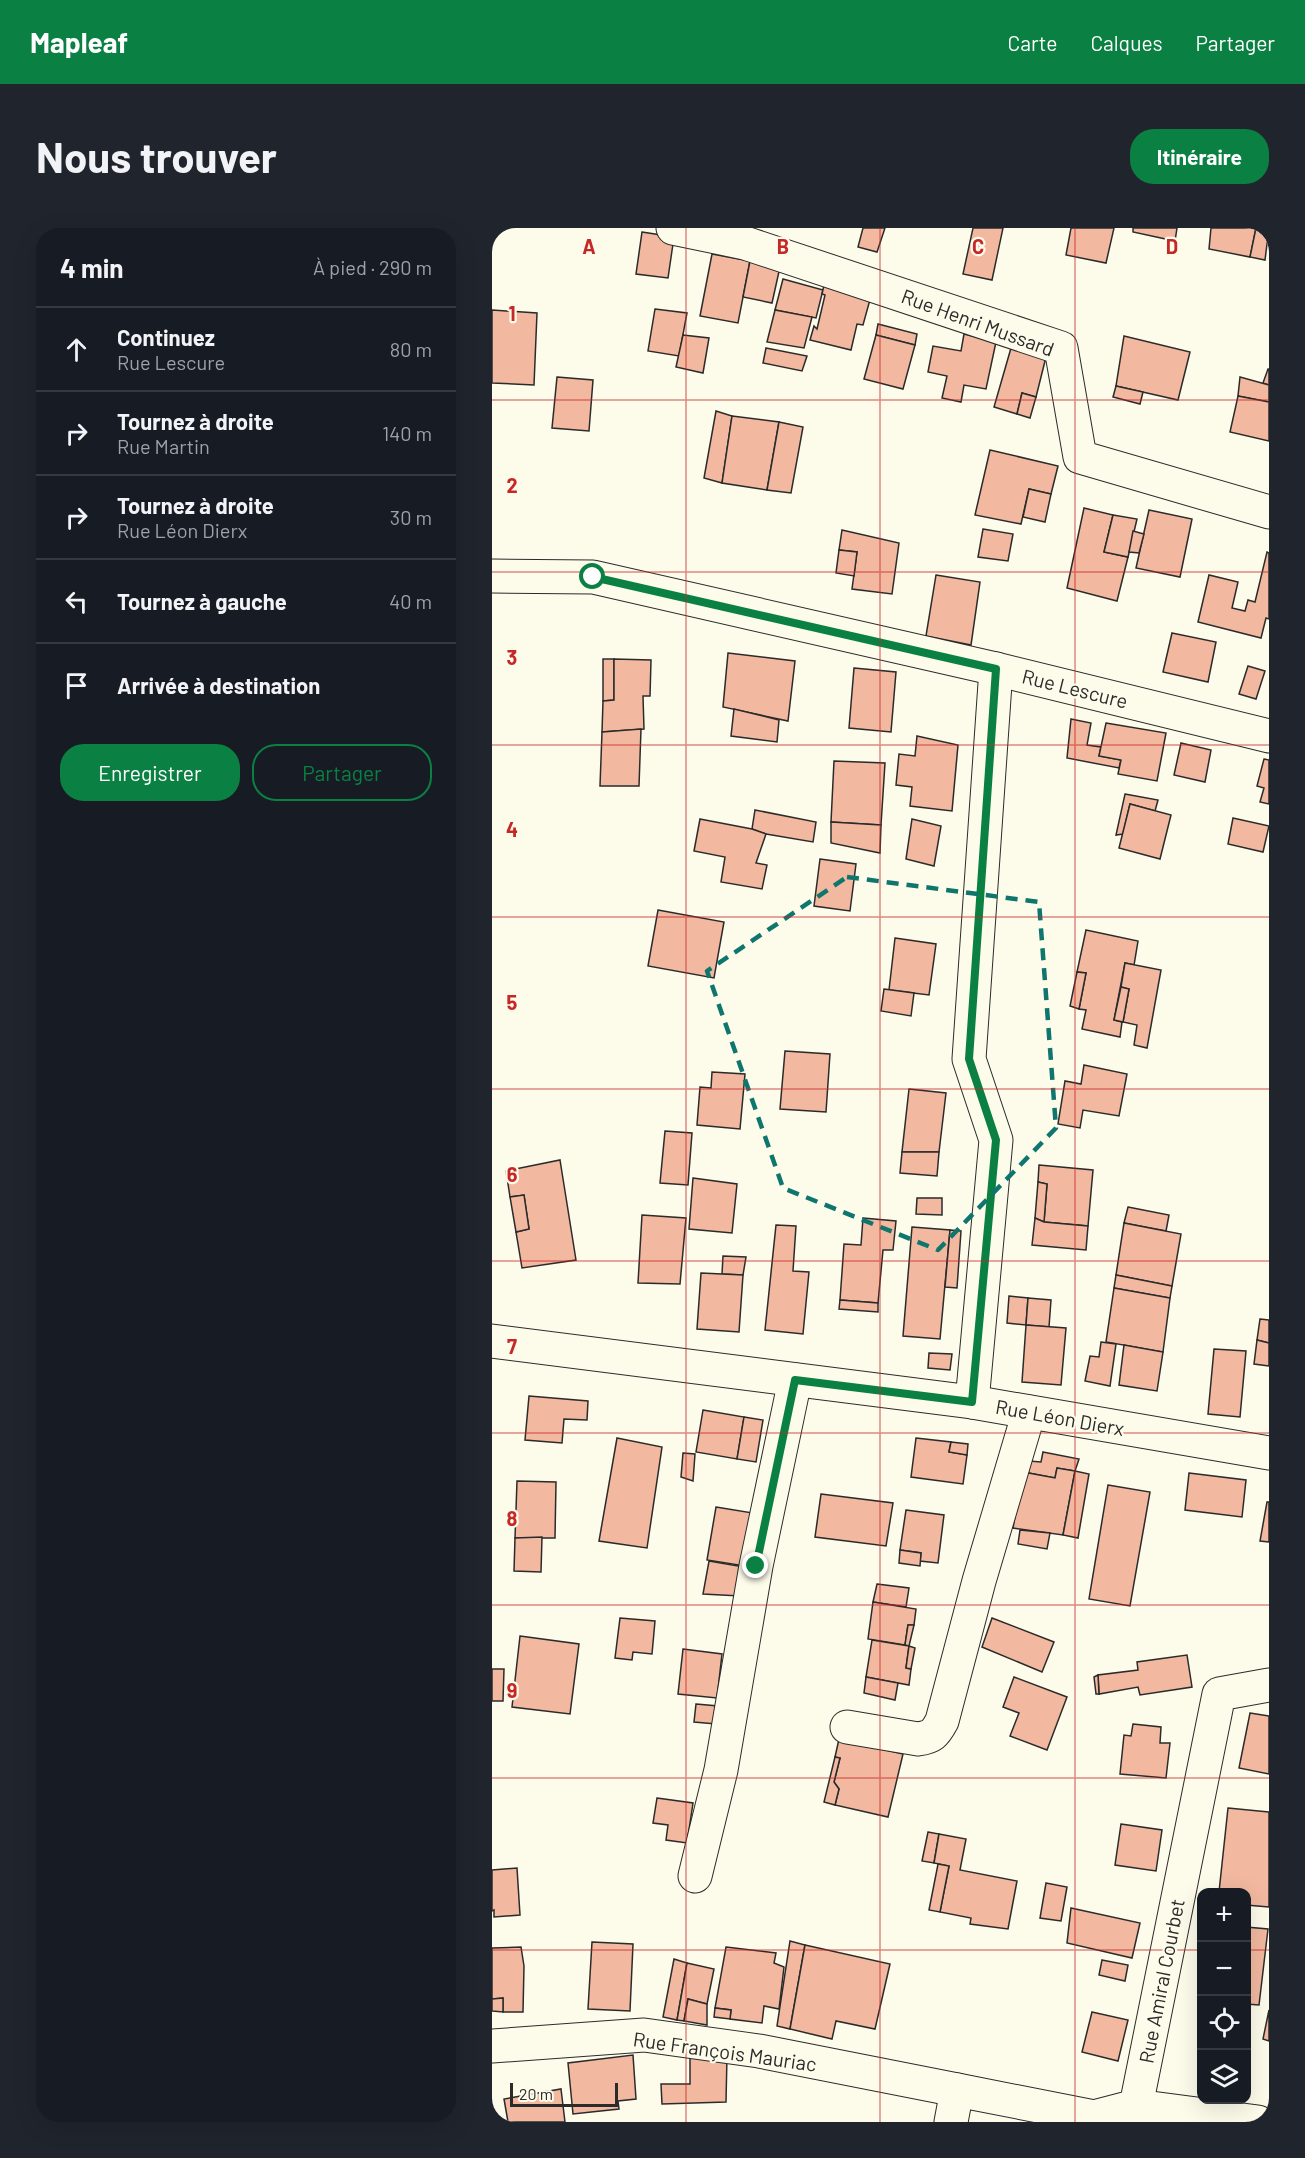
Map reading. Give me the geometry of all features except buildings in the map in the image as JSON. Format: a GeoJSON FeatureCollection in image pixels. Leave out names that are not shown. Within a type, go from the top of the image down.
{"type":"FeatureCollection","features":[{"type":"Feature","properties":{"kind":"street","name":"Rue Henri Mussard"},"geometry":{"type":"LineString","coordinates":[[673,228],[747,235],[1061,348],[1080,457],[1269,512]]}},
{"type":"Feature","properties":{"kind":"street","name":"Rue Lescure"},"geometry":{"type":"LineString","coordinates":[[492,576],[593,577],[996,669],[1269,736]]}},
{"type":"Feature","properties":{"kind":"street"},"geometry":{"type":"LineString","coordinates":[[972,1402],[996,1140],[969,1059],[996,669]]}},
{"type":"Feature","properties":{"kind":"street","name":"Rue Léon Dierx"},"geometry":{"type":"LineString","coordinates":[[492,1341],[972,1402],[1269,1453]]}},
{"type":"Feature","properties":{"kind":"street"},"geometry":{"type":"LineString","coordinates":[[695,1875],[721,1770],[756,1566],[795,1380]]}},
{"type":"Feature","properties":{"kind":"street"},"geometry":{"type":"LineString","coordinates":[[847,1727],[918,1739],[929,1738],[935,1734],[942,1721],[979,1581],[1029,1412]]}},
{"type":"Feature","properties":{"kind":"street","name":"Rue Amiral Courbet"},"geometry":{"type":"LineString","coordinates":[[1136,2106],[1219,1694],[1269,1685]]}},
{"type":"Feature","properties":{"kind":"street","name":"Rue François Mauriac"},"geometry":{"type":"LineString","coordinates":[[492,2046],[644,2035],[759,2051],[957,2090]]}},
{"type":"Feature","properties":{"kind":"street"},"geometry":{"type":"LineString","coordinates":[[951,2122],[957,2090],[1094,2117],[1136,2106],[1258,2122]]}},
{"type":"Feature","properties":{"kind":"highlighted area"},"geometry":{"type":"Polygon","coordinates":[[[847,877],[1039,902],[1056,1128],[938,1250],[783,1188],[707,971],[847,877]]]}},
{"type":"Feature","properties":{"kind":"route"},"geometry":{"type":"LineString","coordinates":[[593,577],[996,669],[969,1059],[996,1140],[972,1402],[795,1380],[756,1566]]}}]}
